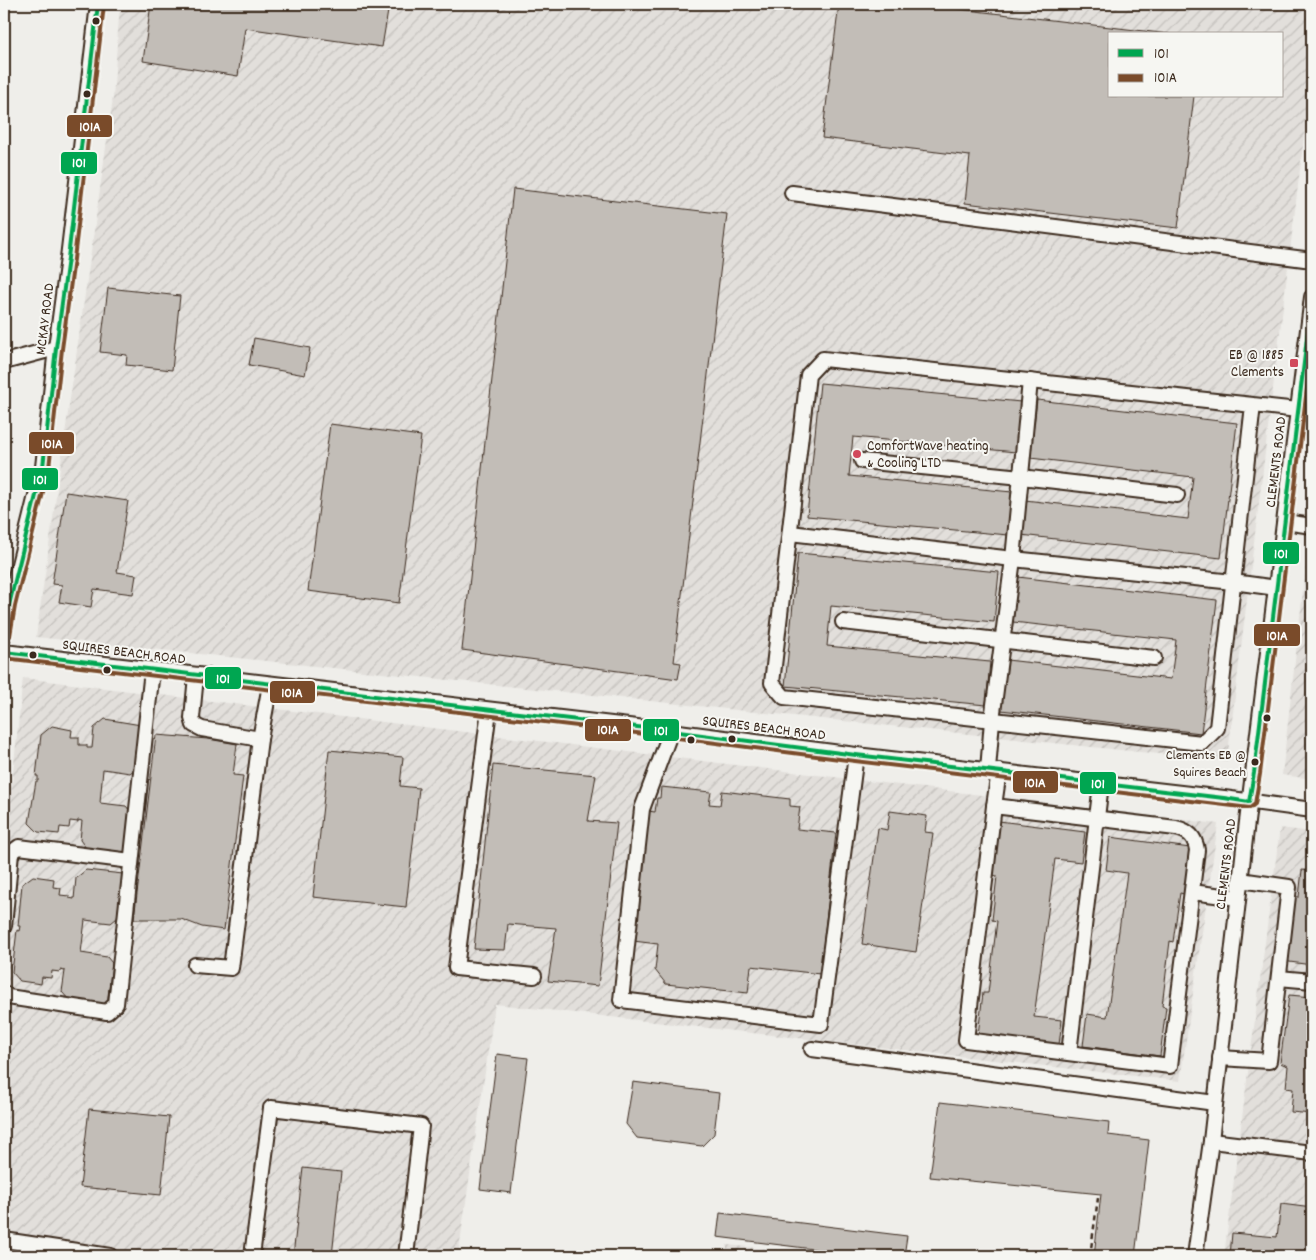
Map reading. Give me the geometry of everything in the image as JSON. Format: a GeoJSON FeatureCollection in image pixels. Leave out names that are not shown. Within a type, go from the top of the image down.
{"type":"FeatureCollection","features":[{"type":"Feature","properties":{"kind":"street","name":"MCKAY ROAD"},"geometry":{"type":"LineString","coordinates":[[4,635],[9,604],[43,467],[98,4]]}},
{"type":"Feature","properties":{"kind":"street"},"geometry":{"type":"LineString","coordinates":[[792,193],[1312,260]]}},
{"type":"Feature","properties":{"kind":"street","name":"CLEMENTS ROAD"},"geometry":{"type":"LineString","coordinates":[[1196,1256],[1211,1141],[1249,802],[1298,410],[1307,381],[1312,297]]}},
{"type":"Feature","properties":{"kind":"street"},"geometry":{"type":"LineString","coordinates":[[4,362],[56,348]]}},
{"type":"Feature","properties":{"kind":"street"},"geometry":{"type":"LineString","coordinates":[[1253,405],[1217,728],[1202,743],[784,697],[772,682],[808,375],[823,359],[1030,381],[1253,405],[1298,410]]}},
{"type":"Feature","properties":{"kind":"street"},"geometry":{"type":"LineString","coordinates":[[994,806],[1176,828],[1189,833],[1194,838],[1197,850],[1170,1066],[966,1040],[994,806],[992,720],[1013,559],[1030,381]]}},
{"type":"Feature","properties":{"kind":"street"},"geometry":{"type":"LineString","coordinates":[[862,461],[1177,495]]}},
{"type":"Feature","properties":{"kind":"street"},"geometry":{"type":"LineString","coordinates":[[1285,522],[1312,526]]}},
{"type":"Feature","properties":{"kind":"street"},"geometry":{"type":"LineString","coordinates":[[790,533],[1277,588]]}},
{"type":"Feature","properties":{"kind":"street"},"geometry":{"type":"LineString","coordinates":[[843,622],[1154,658]]}},
{"type":"Feature","properties":{"kind":"street","name":"SQUIRES BEACH ROAD"},"geometry":{"type":"LineString","coordinates":[[4,652],[671,731],[1312,810]]}},
{"type":"Feature","properties":{"kind":"street"},"geometry":{"type":"LineString","coordinates":[[4,993],[8,997],[107,1012],[116,1004],[152,670]]}},
{"type":"Feature","properties":{"kind":"street"},"geometry":{"type":"LineString","coordinates":[[196,676],[192,718],[194,725],[202,729],[260,738]]}},
{"type":"Feature","properties":{"kind":"street"},"geometry":{"type":"LineString","coordinates":[[194,965],[231,968],[260,738],[270,685]]}},
{"type":"Feature","properties":{"kind":"street"},"geometry":{"type":"LineString","coordinates":[[489,710],[456,968],[534,976]]}},
{"type":"Feature","properties":{"kind":"street"},"geometry":{"type":"LineString","coordinates":[[671,731],[642,810],[621,1000],[821,1024],[856,755]]}},
{"type":"Feature","properties":{"kind":"street"},"geometry":{"type":"LineString","coordinates":[[1069,1053],[1101,784]]}},
{"type":"Feature","properties":{"kind":"street"},"geometry":{"type":"LineString","coordinates":[[4,926],[8,852],[19,847],[131,862]]}},
{"type":"Feature","properties":{"kind":"street"},"geometry":{"type":"LineString","coordinates":[[1220,1058],[1269,1061],[1279,978],[1289,888],[1240,880]]}},
{"type":"Feature","properties":{"kind":"street"},"geometry":{"type":"LineString","coordinates":[[1192,892],[1238,898]]}},
{"type":"Feature","properties":{"kind":"street"},"geometry":{"type":"LineString","coordinates":[[1279,978],[1312,982]]}},
{"type":"Feature","properties":{"kind":"street"},"geometry":{"type":"LineString","coordinates":[[812,1049],[1215,1103]]}},
{"type":"Feature","properties":{"kind":"street"},"geometry":{"type":"LineString","coordinates":[[252,1256],[271,1108],[421,1126],[406,1256]]}},
{"type":"Feature","properties":{"kind":"street"},"geometry":{"type":"LineString","coordinates":[[1211,1141],[1312,1153]]}},
{"type":"Feature","properties":{"kind":"street"},"geometry":{"type":"LineString","coordinates":[[4,1240],[110,1256]]}},
{"type":"Feature","properties":{"kind":"path"},"geometry":{"type":"LineString","coordinates":[[1090,1256],[1098,1198]]}},
{"type":"Feature","properties":{"kind":"shaded area"},"geometry":{"type":"Polygon","coordinates":[[[120,4],[1288,4],[1312,6],[1312,72],[1227,761],[36,637],[113,98],[120,4]]]}},
{"type":"Feature","properties":{"kind":"shaded area"},"geometry":{"type":"Polygon","coordinates":[[[1312,512],[1312,779],[1282,775],[1312,512]]]}},
{"type":"Feature","properties":{"kind":"shaded area"},"geometry":{"type":"Polygon","coordinates":[[[23,678],[1218,824],[1180,1081],[495,1004],[458,1256],[4,1256],[4,859],[23,678]]]}},
{"type":"Feature","properties":{"kind":"shaded area"},"geometry":{"type":"Polygon","coordinates":[[[1280,828],[1312,832],[1312,1256],[1224,1256],[1280,828]]]}},
{"type":"Feature","properties":{"kind":"shaded area"},"geometry":{"type":"Polygon","coordinates":[[[727,1245],[839,1256],[726,1256],[727,1245]]]}},
{"type":"Feature","properties":{"kind":"building"},"geometry":{"type":"Polygon","coordinates":[[[151,4],[375,4],[374,10],[388,11],[382,47],[245,28],[238,76],[143,61],[151,4]]]}},
{"type":"Feature","properties":{"kind":"building"},"geometry":{"type":"Polygon","coordinates":[[[839,4],[917,4],[1152,32],[1108,32],[1108,98],[1194,98],[1178,228],[965,203],[970,156],[822,138],[839,4]]]}},
{"type":"Feature","properties":{"kind":"building"},"geometry":{"type":"Polygon","coordinates":[[[513,189],[727,214],[674,662],[681,663],[678,679],[462,650],[513,189]]]}},
{"type":"Feature","properties":{"kind":"building"},"geometry":{"type":"Polygon","coordinates":[[[108,288],[180,296],[172,370],[126,365],[127,355],[100,352],[108,288]]]}},
{"type":"Feature","properties":{"kind":"building"},"geometry":{"type":"Polygon","coordinates":[[[254,338],[310,348],[305,375],[249,365],[254,338]]]}},
{"type":"Feature","properties":{"kind":"building"},"geometry":{"type":"Polygon","coordinates":[[[820,383],[1021,402],[1016,452],[853,437],[849,476],[1012,492],[1008,535],[807,516],[820,383]]]}},
{"type":"Feature","properties":{"kind":"building"},"geometry":{"type":"Polygon","coordinates":[[[1037,400],[1237,423],[1221,558],[1021,535],[1025,500],[1188,519],[1193,477],[1030,458],[1037,400]]]}},
{"type":"Feature","properties":{"kind":"building"},"geometry":{"type":"Polygon","coordinates":[[[330,424],[421,436],[399,603],[308,591],[330,424]]]}},
{"type":"Feature","properties":{"kind":"building"},"geometry":{"type":"Polygon","coordinates":[[[66,492],[128,501],[117,572],[136,575],[133,594],[94,589],[91,607],[59,602],[62,585],[52,584],[66,492]]]}},
{"type":"Feature","properties":{"kind":"building"},"geometry":{"type":"Polygon","coordinates":[[[798,553],[999,572],[994,622],[831,606],[827,646],[990,662],[986,705],[785,686],[798,553]]]}},
{"type":"Feature","properties":{"kind":"building"},"geometry":{"type":"Polygon","coordinates":[[[1018,577],[1217,600],[1201,733],[1001,710],[1007,660],[1171,679],[1176,640],[1013,622],[1018,577]]]}},
{"type":"Feature","properties":{"kind":"building"},"geometry":{"type":"Polygon","coordinates":[[[105,719],[141,725],[135,769],[130,773],[103,769],[100,803],[126,806],[130,811],[125,855],[89,852],[80,840],[82,821],[70,821],[69,828],[60,827],[59,834],[38,832],[29,823],[36,781],[38,781],[38,776],[36,776],[41,735],[52,726],[72,730],[71,737],[79,737],[79,745],[87,745],[87,748],[92,748],[94,728],[105,719]]]}},
{"type":"Feature","properties":{"kind":"building"},"geometry":{"type":"Polygon","coordinates":[[[156,735],[208,739],[237,744],[233,775],[243,776],[224,930],[202,927],[181,919],[134,919],[156,735]]]}},
{"type":"Feature","properties":{"kind":"building"},"geometry":{"type":"Polygon","coordinates":[[[329,750],[403,757],[400,786],[419,788],[406,907],[313,897],[329,750]]]}},
{"type":"Feature","properties":{"kind":"building"},"geometry":{"type":"Polygon","coordinates":[[[493,765],[596,775],[588,821],[617,823],[598,986],[548,981],[556,928],[508,924],[505,950],[474,949],[493,765]]]}},
{"type":"Feature","properties":{"kind":"building"},"geometry":{"type":"Polygon","coordinates":[[[661,787],[711,792],[709,804],[720,805],[722,791],[790,799],[790,806],[800,807],[797,829],[836,833],[820,974],[751,966],[748,993],[666,984],[655,970],[658,944],[633,941],[648,811],[655,812],[657,798],[660,798],[661,787]]]}},
{"type":"Feature","properties":{"kind":"building"},"geometry":{"type":"Polygon","coordinates":[[[890,811],[927,816],[925,832],[933,833],[916,952],[862,944],[878,828],[887,830],[890,811]]]}},
{"type":"Feature","properties":{"kind":"building"},"geometry":{"type":"Polygon","coordinates":[[[999,821],[1085,832],[1081,862],[1055,859],[1034,1017],[1062,1020],[1059,1045],[978,1035],[983,993],[988,993],[997,921],[992,920],[997,876],[992,875],[999,821]]]}},
{"type":"Feature","properties":{"kind":"building"},"geometry":{"type":"Polygon","coordinates":[[[1110,837],[1190,848],[1184,894],[1180,893],[1173,942],[1170,941],[1162,1006],[1166,1007],[1160,1056],[1083,1046],[1087,1014],[1107,1017],[1127,873],[1106,870],[1110,837]]]}},
{"type":"Feature","properties":{"kind":"building"},"geometry":{"type":"Polygon","coordinates":[[[86,870],[123,874],[117,918],[111,923],[85,920],[81,953],[107,957],[112,963],[107,1005],[70,1001],[62,992],[65,971],[52,971],[51,978],[42,977],[41,984],[20,981],[12,972],[17,930],[19,931],[20,926],[18,926],[22,884],[33,876],[54,879],[53,887],[61,888],[60,895],[69,896],[69,898],[74,899],[76,878],[86,870]]]}},
{"type":"Feature","properties":{"kind":"building"},"geometry":{"type":"Polygon","coordinates":[[[1302,870],[1312,871],[1312,965],[1282,961],[1290,896],[1299,897],[1302,870]]]}},
{"type":"Feature","properties":{"kind":"building"},"geometry":{"type":"Polygon","coordinates":[[[1289,995],[1312,997],[1312,1114],[1291,1112],[1293,1089],[1286,1088],[1288,1066],[1280,1063],[1289,995]]]}},
{"type":"Feature","properties":{"kind":"building"},"geometry":{"type":"Polygon","coordinates":[[[497,1054],[528,1058],[511,1193],[480,1189],[497,1054]]]}},
{"type":"Feature","properties":{"kind":"building"},"geometry":{"type":"Polygon","coordinates":[[[633,1082],[719,1093],[714,1134],[702,1146],[637,1138],[626,1124],[633,1082]]]}},
{"type":"Feature","properties":{"kind":"building"},"geometry":{"type":"Polygon","coordinates":[[[940,1102],[1109,1122],[1108,1135],[1149,1140],[1135,1256],[1094,1256],[1101,1194],[930,1177],[940,1102]]]}},
{"type":"Feature","properties":{"kind":"building"},"geometry":{"type":"Polygon","coordinates":[[[89,1109],[169,1117],[161,1195],[80,1187],[89,1109]]]}},
{"type":"Feature","properties":{"kind":"building"},"geometry":{"type":"Polygon","coordinates":[[[303,1168],[341,1172],[332,1256],[293,1256],[303,1168]]]}},
{"type":"Feature","properties":{"kind":"building"},"geometry":{"type":"Polygon","coordinates":[[[1281,1204],[1312,1208],[1312,1256],[1230,1256],[1232,1233],[1277,1237],[1281,1204]]]}},
{"type":"Feature","properties":{"kind":"building"},"geometry":{"type":"Polygon","coordinates":[[[720,1213],[907,1236],[904,1256],[869,1256],[717,1237],[720,1213]]]}},
{"type":"Feature","properties":{"kind":"transit line","name":"101"},"geometry":{"type":"LineString","coordinates":[[4,635],[9,605],[43,467],[98,4]]}},
{"type":"Feature","properties":{"kind":"transit line","name":"101A"},"geometry":{"type":"LineString","coordinates":[[10,636],[15,606],[49,468],[104,5]]}},
{"type":"Feature","properties":{"kind":"transit line","name":"101"},"geometry":{"type":"LineString","coordinates":[[4,652],[1249,802],[1312,297]]}},
{"type":"Feature","properties":{"kind":"transit line","name":"101A"},"geometry":{"type":"LineString","coordinates":[[4,658],[1250,808],[1255,804],[1260,774],[1312,347]]}},
{"type":"Feature","properties":{"kind":"place","name":"EB @ 1885 Clements"},"geometry":{"type":"Point","coordinates":[1294,363]}},
{"type":"Feature","properties":{"kind":"place","name":"ComfortWave heating & Cooling LTD"},"geometry":{"type":"Point","coordinates":[857,454]}},
{"type":"Feature","properties":{"kind":"place","name":"Clements EB @ Squires Beach"},"geometry":{"type":"Point","coordinates":[1255,762]}}]}
